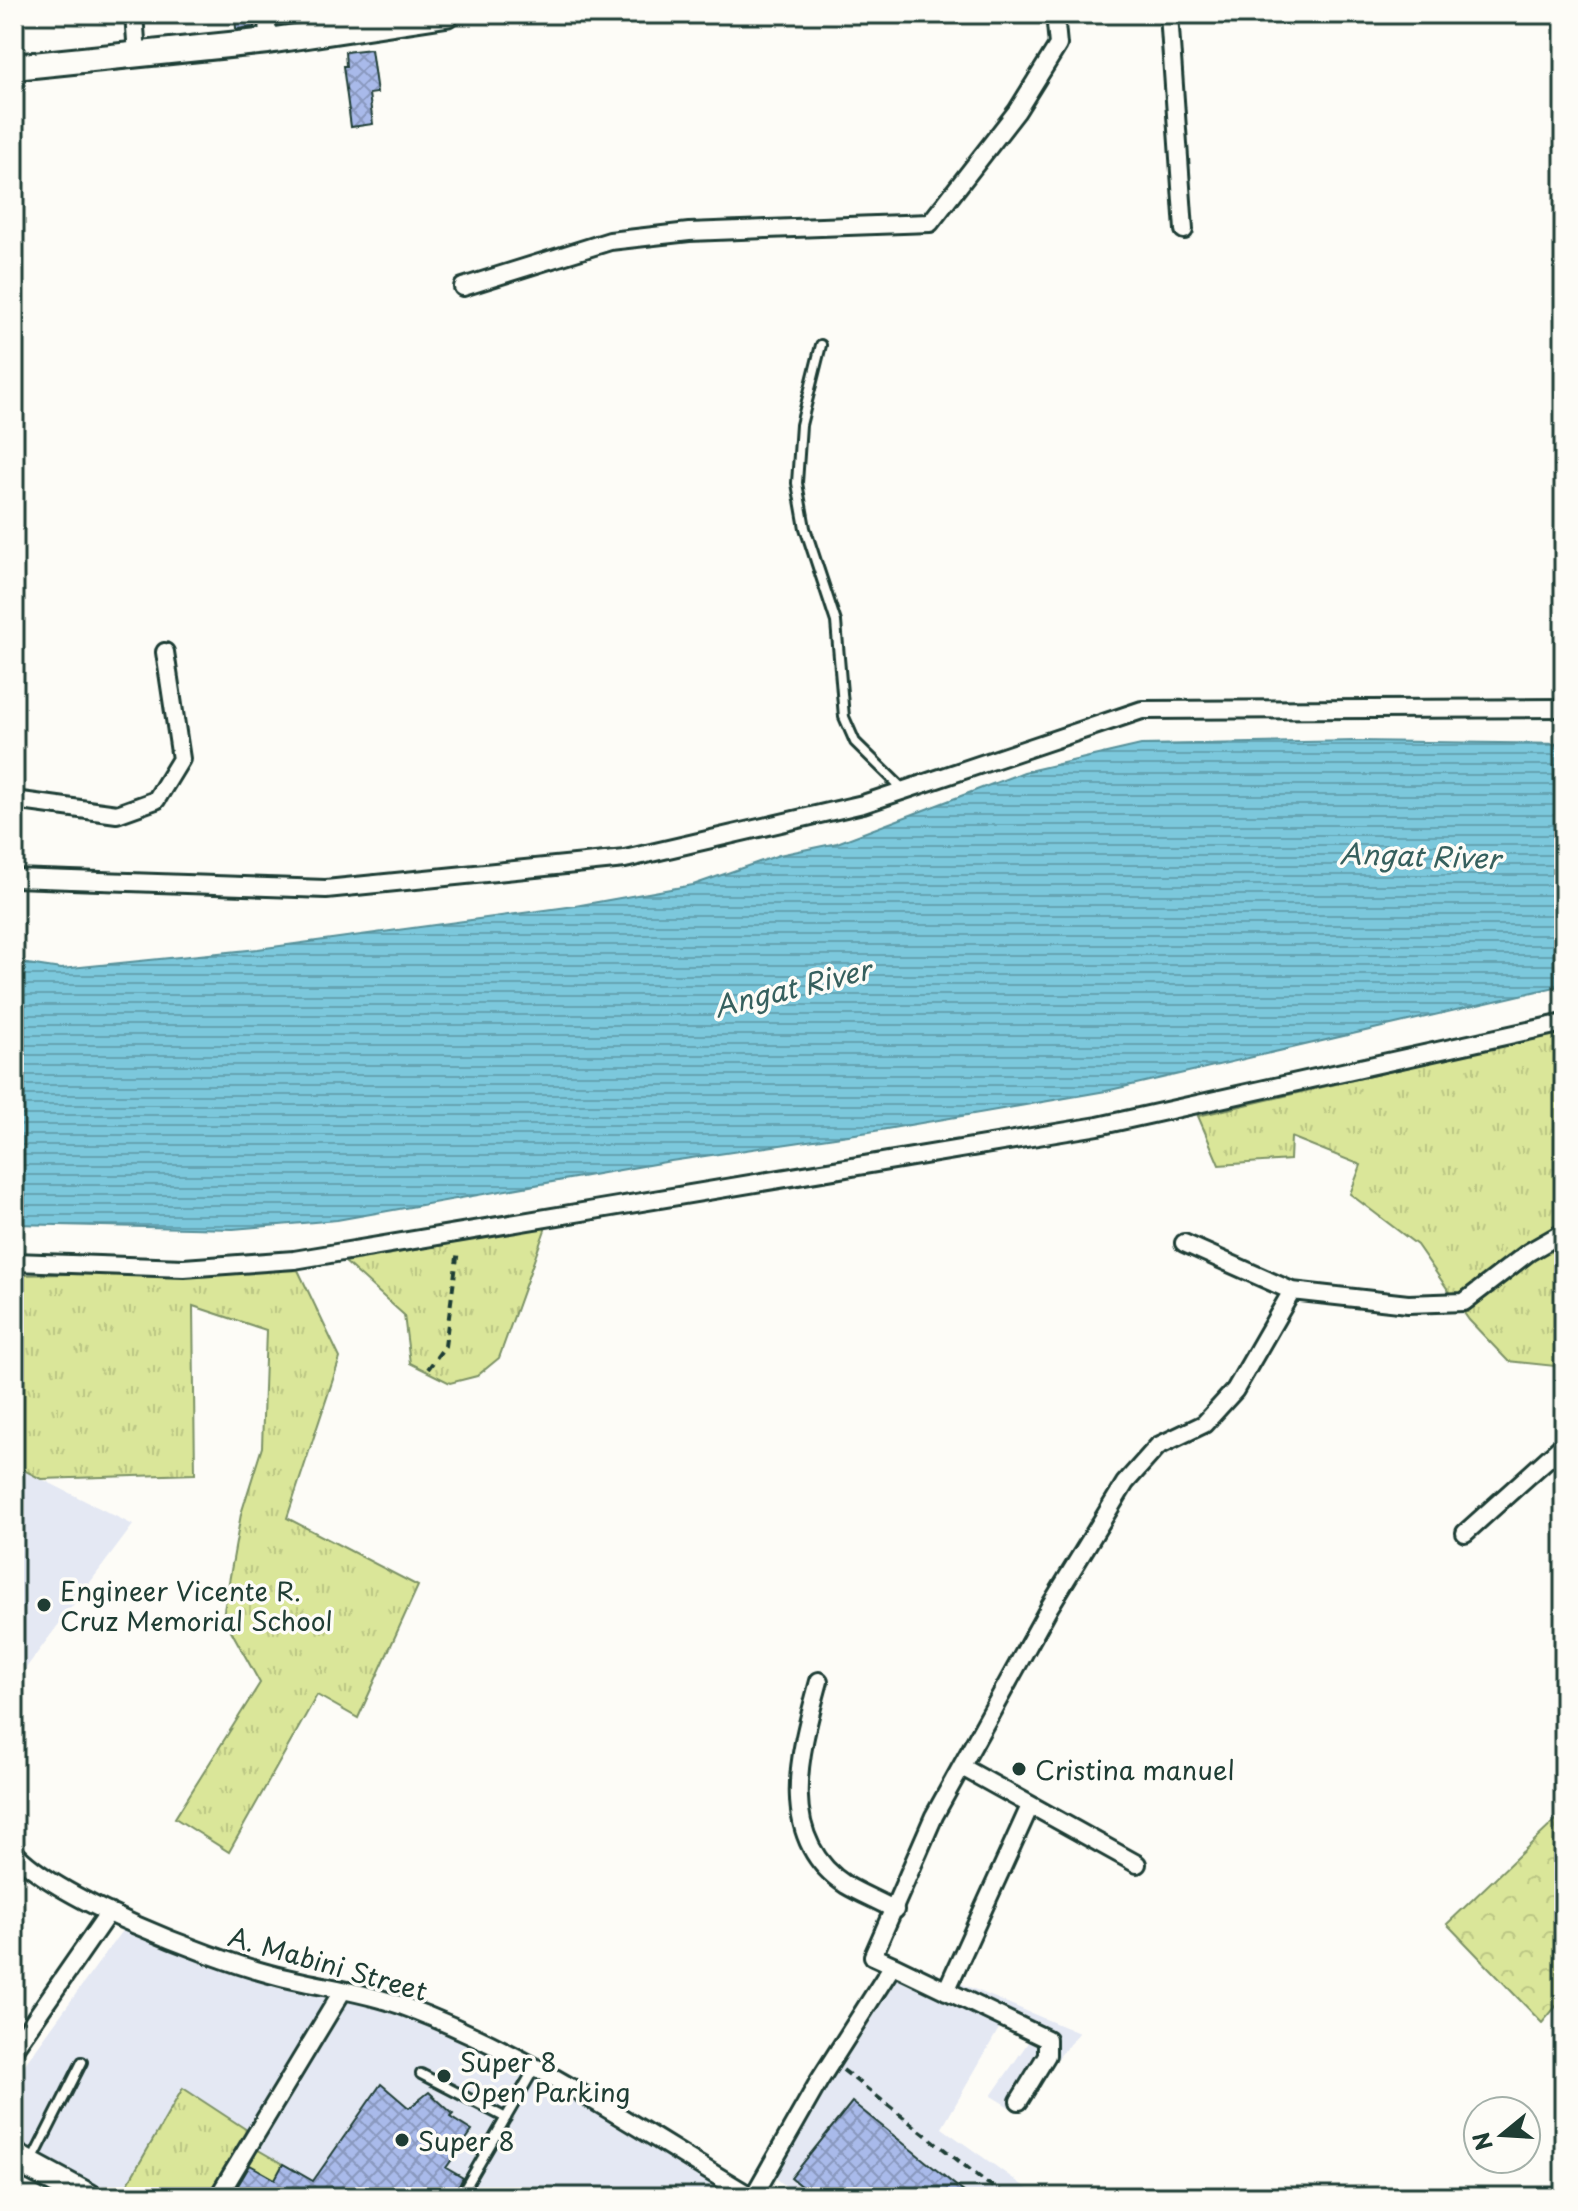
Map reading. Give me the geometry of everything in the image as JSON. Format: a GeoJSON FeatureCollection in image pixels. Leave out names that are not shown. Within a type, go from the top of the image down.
{"type":"FeatureCollection","features":[{"type":"Feature","properties":{"kind":"main road"},"geometry":{"type":"LineString","coordinates":[[22,2161],[88,2197]]}},
{"type":"Feature","properties":{"kind":"street"},"geometry":{"type":"LineString","coordinates":[[134,14],[137,54]]}},
{"type":"Feature","properties":{"kind":"street"},"geometry":{"type":"LineString","coordinates":[[267,14],[268,41]]}},
{"type":"Feature","properties":{"kind":"street"},"geometry":{"type":"LineString","coordinates":[[14,67],[268,41],[446,14]]}},
{"type":"Feature","properties":{"kind":"street"},"geometry":{"type":"LineString","coordinates":[[463,287],[610,241],[689,232],[930,223],[1017,111],[1058,45],[1055,14]]}},
{"type":"Feature","properties":{"kind":"street"},"geometry":{"type":"LineString","coordinates":[[1169,14],[1184,230]]}},
{"type":"Feature","properties":{"kind":"street"},"geometry":{"type":"LineString","coordinates":[[14,800],[117,814],[156,800],[181,759],[165,652]]}},
{"type":"Feature","properties":{"kind":"street"},"geometry":{"type":"LineString","coordinates":[[14,878],[326,889],[625,859],[863,804],[1142,710],[1564,708]]}},
{"type":"Feature","properties":{"kind":"street"},"geometry":{"type":"LineString","coordinates":[[14,1262],[184,1268],[294,1260],[1098,1126],[1564,1023]]}},
{"type":"Feature","properties":{"kind":"street"},"geometry":{"type":"LineString","coordinates":[[1184,1243],[1292,1291],[1408,1304],[1464,1302],[1529,1252],[1564,1232]]}},
{"type":"Feature","properties":{"kind":"street"},"geometry":{"type":"LineString","coordinates":[[1019,2101],[1047,2055],[1047,2039],[873,1956],[934,1816],[1050,1606],[1125,1483],[1158,1446],[1204,1424],[1235,1390],[1292,1291]]}},
{"type":"Feature","properties":{"kind":"street"},"geometry":{"type":"LineString","coordinates":[[1465,1533],[1564,1444]]}},
{"type":"Feature","properties":{"kind":"street"},"geometry":{"type":"LineString","coordinates":[[819,1681],[800,1752],[797,1802],[815,1856],[844,1884],[895,1910]]}},
{"type":"Feature","properties":{"kind":"street"},"geometry":{"type":"LineString","coordinates":[[962,1767],[1137,1864]]}},
{"type":"Feature","properties":{"kind":"street"},"geometry":{"type":"LineString","coordinates":[[946,1991],[1030,1806]]}},
{"type":"Feature","properties":{"kind":"street","name":"A. Mabini Street"},"geometry":{"type":"LineString","coordinates":[[14,1852],[29,1868],[109,1912],[238,1965],[400,2005],[474,2037],[752,2197]]}},
{"type":"Feature","properties":{"kind":"street"},"geometry":{"type":"LineString","coordinates":[[14,2049],[109,1912]]}},
{"type":"Feature","properties":{"kind":"street"},"geometry":{"type":"LineString","coordinates":[[752,2197],[893,1965]]}},
{"type":"Feature","properties":{"kind":"street"},"geometry":{"type":"LineString","coordinates":[[218,2197],[343,1990]]}},
{"type":"Feature","properties":{"kind":"lane"},"geometry":{"type":"LineString","coordinates":[[821,345],[801,425],[797,483],[805,528],[836,622],[844,717],[855,742],[905,790]]}},
{"type":"Feature","properties":{"kind":"lane"},"geometry":{"type":"LineString","coordinates":[[22,2161],[82,2062]]}},
{"type":"Feature","properties":{"kind":"lane"},"geometry":{"type":"LineString","coordinates":[[460,2197],[534,2069]]}},
{"type":"Feature","properties":{"kind":"lane"},"geometry":{"type":"LineString","coordinates":[[421,2074],[506,2118]]}},
{"type":"Feature","properties":{"kind":"path"},"geometry":{"type":"LineString","coordinates":[[428,1369],[445,1346],[461,1232]]}},
{"type":"Feature","properties":{"kind":"path"},"geometry":{"type":"LineString","coordinates":[[832,2062],[987,2183],[1010,2197]]}},
{"type":"Feature","properties":{"kind":"shaded area","name":"Engineer Vicente R. Cruz Memorial School"},"geometry":{"type":"Polygon","coordinates":[[[14,1465],[133,1525],[14,1684],[14,1465]]]}},
{"type":"Feature","properties":{"kind":"shaded area"},"geometry":{"type":"Polygon","coordinates":[[[126,1925],[400,2010],[489,2050],[740,2197],[302,2197],[311,2180],[240,2140],[246,2131],[183,2089],[120,2197],[116,2197],[14,2143],[14,2079],[126,1925]]]}},
{"type":"Feature","properties":{"kind":"shaded area"},"geometry":{"type":"Polygon","coordinates":[[[890,1954],[1079,2033],[1014,2110],[991,2096],[1029,2041],[1001,2025],[942,2128],[1039,2197],[800,2197],[768,2172],[877,1970],[890,1954]]]}},
{"type":"Feature","properties":{"kind":"green space"},"geometry":{"type":"Polygon","coordinates":[[[1564,1031],[1564,1367],[1508,1361],[1469,1320],[1417,1245],[1350,1194],[1361,1165],[1291,1137],[1290,1160],[1219,1165],[1198,1116],[1564,1031]]]}},
{"type":"Feature","properties":{"kind":"green space"},"geometry":{"type":"Polygon","coordinates":[[[546,1227],[499,1358],[477,1376],[450,1383],[410,1363],[404,1315],[345,1262],[546,1227]]]}},
{"type":"Feature","properties":{"kind":"green space"},"geometry":{"type":"Polygon","coordinates":[[[298,1270],[340,1358],[287,1518],[418,1586],[358,1718],[317,1695],[229,1852],[175,1818],[260,1683],[223,1616],[241,1514],[262,1447],[266,1330],[193,1306],[195,1474],[41,1479],[14,1465],[14,1275],[298,1270]]]}},
{"type":"Feature","properties":{"kind":"green space"},"geometry":{"type":"Polygon","coordinates":[[[1564,1803],[1564,1997],[1542,2023],[1447,1924],[1558,1818],[1564,1803]]]}},
{"type":"Feature","properties":{"kind":"green space"},"geometry":{"type":"Polygon","coordinates":[[[183,2088],[247,2130],[241,2140],[312,2181],[302,2197],[120,2197],[183,2088]]]}},
{"type":"Feature","properties":{"kind":"water","name":"Angat River"},"geometry":{"type":"Polygon","coordinates":[[[1357,741],[1564,744],[1564,985],[1106,1091],[869,1132],[671,1161],[337,1220],[233,1229],[14,1224],[14,962],[61,969],[258,949],[575,906],[693,885],[779,855],[837,843],[1024,772],[1141,745],[1357,741]]]}},
{"type":"Feature","properties":{"kind":"building"},"geometry":{"type":"Polygon","coordinates":[[[235,14],[254,14],[254,27],[236,29],[235,14]]]}},
{"type":"Feature","properties":{"kind":"building"},"geometry":{"type":"Polygon","coordinates":[[[371,49],[377,93],[369,94],[373,124],[351,127],[343,66],[346,66],[345,52],[371,49]]]}},
{"type":"Feature","properties":{"kind":"building","name":"Super 8"},"geometry":{"type":"Polygon","coordinates":[[[381,2084],[409,2108],[429,2092],[453,2114],[450,2117],[472,2131],[446,2168],[463,2178],[453,2197],[231,2197],[250,2165],[275,2179],[283,2164],[313,2181],[381,2084]]]}},
{"type":"Feature","properties":{"kind":"building"},"geometry":{"type":"Polygon","coordinates":[[[852,2102],[970,2197],[814,2197],[791,2178],[852,2102]]]}},
{"type":"Feature","properties":{"kind":"place","name":"Engineer Vicente R. Cruz Memorial School"},"geometry":{"type":"Point","coordinates":[44,1605]}},
{"type":"Feature","properties":{"kind":"place","name":"Cristina manuel"},"geometry":{"type":"Point","coordinates":[1019,1769]}},
{"type":"Feature","properties":{"kind":"place","name":"Super 8 Open Parking"},"geometry":{"type":"Point","coordinates":[444,2076]}},
{"type":"Feature","properties":{"kind":"place","name":"Super 8"},"geometry":{"type":"Point","coordinates":[402,2140]}}]}
